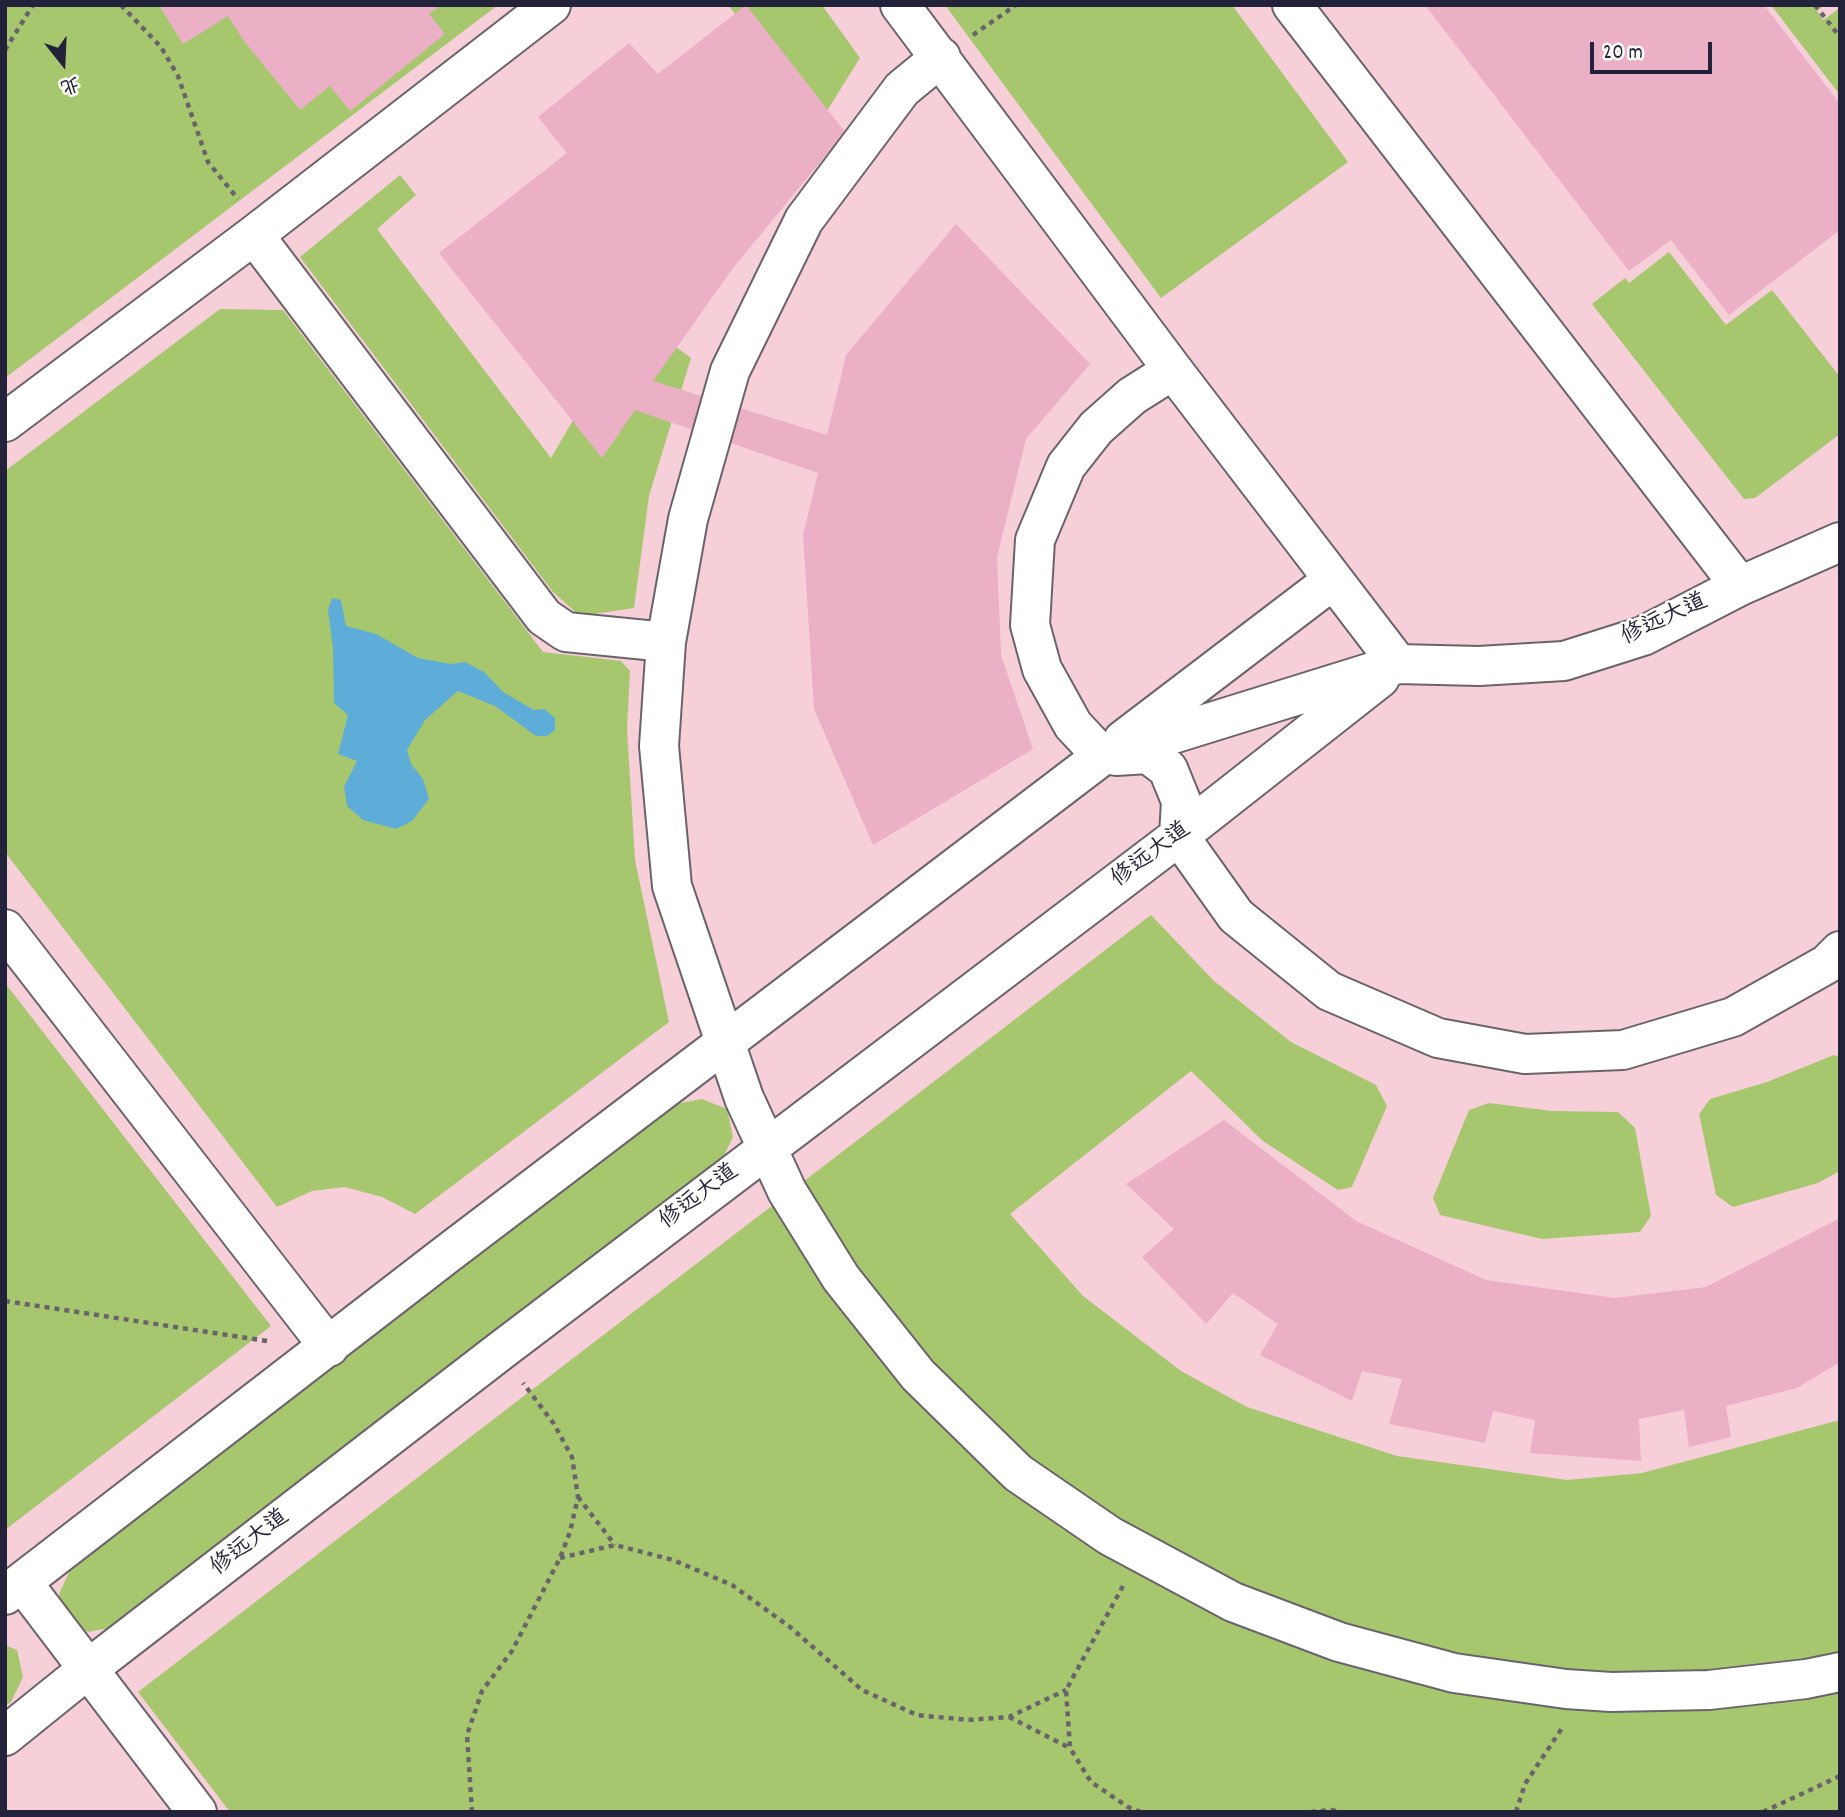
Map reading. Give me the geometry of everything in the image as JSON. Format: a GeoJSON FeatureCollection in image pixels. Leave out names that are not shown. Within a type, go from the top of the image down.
{"type":"FeatureCollection","features":[{"type":"Feature","properties":{"kind":"street"},"geometry":{"type":"LineString","coordinates":[[5,422],[254,235],[551,5]]}},
{"type":"Feature","properties":{"kind":"street"},"geometry":{"type":"LineString","coordinates":[[900,5],[1173,370],[1398,664]]}},
{"type":"Feature","properties":{"kind":"street"},"geometry":{"type":"LineString","coordinates":[[1292,5],[1740,586]]}},
{"type":"Feature","properties":{"kind":"street"},"geometry":{"type":"LineString","coordinates":[[941,58],[902,89],[804,220],[730,371],[688,519],[666,642],[659,746],[672,886],[724,1044],[765,1149],[787,1191],[841,1278],[918,1375],[1018,1473],[1140,1554],[1233,1602],[1339,1642],[1454,1672],[1566,1689],[1611,1692],[1709,1690],[1806,1679],[1840,1672]]}},
{"type":"Feature","properties":{"kind":"street"},"geometry":{"type":"LineString","coordinates":[[254,235],[544,617],[566,632],[666,642]]}},
{"type":"Feature","properties":{"kind":"street"},"geometry":{"type":"LineString","coordinates":[[1102,756],[1073,724],[1042,669],[1030,625],[1035,540],[1066,466],[1096,428],[1132,396],[1173,370]]}},
{"type":"Feature","properties":{"kind":"street","name":"修远大道"},"geometry":{"type":"LineString","coordinates":[[13,1588],[1102,756],[1398,664],[1479,666],[1564,661],[1643,636],[1740,586],[1840,542]]}},
{"type":"Feature","properties":{"kind":"street"},"geometry":{"type":"LineString","coordinates":[[1102,756],[1333,580]]}},
{"type":"Feature","properties":{"kind":"street","name":"修远大道"},"geometry":{"type":"LineString","coordinates":[[5,1736],[499,1352],[1179,836],[1398,664]]}},
{"type":"Feature","properties":{"kind":"street"},"geometry":{"type":"LineString","coordinates":[[1102,756],[1147,754],[1168,769],[1181,801],[1179,836],[1236,916],[1329,991],[1438,1038],[1525,1054],[1623,1050],[1732,1017],[1826,964],[1840,951]]}},
{"type":"Feature","properties":{"kind":"street"},"geometry":{"type":"LineString","coordinates":[[5,929],[329,1347]]}},
{"type":"Feature","properties":{"kind":"street"},"geometry":{"type":"LineString","coordinates":[[13,1588],[88,1669],[197,1812]]}},
{"type":"Feature","properties":{"kind":"path"},"geometry":{"type":"LineString","coordinates":[[5,50],[33,5]]}},
{"type":"Feature","properties":{"kind":"path"},"geometry":{"type":"LineString","coordinates":[[121,5],[161,47],[178,76],[208,162],[237,195],[254,235]]}},
{"type":"Feature","properties":{"kind":"path"},"geometry":{"type":"LineString","coordinates":[[941,58],[1016,5]]}},
{"type":"Feature","properties":{"kind":"path"},"geometry":{"type":"LineString","coordinates":[[1815,5],[1840,37]]}},
{"type":"Feature","properties":{"kind":"path"},"geometry":{"type":"LineString","coordinates":[[5,1301],[255,1339],[329,1347]]}},
{"type":"Feature","properties":{"kind":"path"},"geometry":{"type":"LineString","coordinates":[[472,1812],[467,1735],[482,1691],[512,1651],[560,1558],[570,1532],[578,1497],[572,1457],[554,1424],[499,1352]]}},
{"type":"Feature","properties":{"kind":"path"},"geometry":{"type":"LineString","coordinates":[[578,1497],[615,1545]]}},
{"type":"Feature","properties":{"kind":"path"},"geometry":{"type":"LineString","coordinates":[[560,1558],[615,1545],[673,1560],[732,1585],[790,1627],[862,1689],[917,1715],[968,1720],[1010,1717],[1066,1690]]}},
{"type":"Feature","properties":{"kind":"path"},"geometry":{"type":"LineString","coordinates":[[1140,1554],[1066,1690],[1070,1748],[1091,1782],[1128,1807],[1141,1812]]}},
{"type":"Feature","properties":{"kind":"path"},"geometry":{"type":"LineString","coordinates":[[1516,1812],[1525,1784],[1562,1728],[1566,1689]]}},
{"type":"Feature","properties":{"kind":"path"},"geometry":{"type":"LineString","coordinates":[[1010,1717],[1070,1748]]}},
{"type":"Feature","properties":{"kind":"path"},"geometry":{"type":"LineString","coordinates":[[1763,1812],[1840,1776]]}},
{"type":"Feature","properties":{"kind":"path"},"geometry":{"type":"LineString","coordinates":[[1311,1812],[1338,1812]]}},
{"type":"Feature","properties":{"kind":"shaded area"},"geometry":{"type":"Polygon","coordinates":[[[5,5],[1840,5],[1840,1812],[5,1812],[5,5]]]}},
{"type":"Feature","properties":{"kind":"green space"},"geometry":{"type":"Polygon","coordinates":[[[5,5],[498,5],[5,378],[5,5]]]}},
{"type":"Feature","properties":{"kind":"green space"},"geometry":{"type":"Polygon","coordinates":[[[728,5],[822,5],[860,58],[803,149],[770,59],[728,5]]]}},
{"type":"Feature","properties":{"kind":"green space"},"geometry":{"type":"Polygon","coordinates":[[[945,5],[1232,5],[1348,162],[1161,298],[945,5]]]}},
{"type":"Feature","properties":{"kind":"green space"},"geometry":{"type":"Polygon","coordinates":[[[1771,5],[1824,5],[1817,11],[1823,20],[1840,8],[1840,95],[1771,5]]]}},
{"type":"Feature","properties":{"kind":"green space"},"geometry":{"type":"Polygon","coordinates":[[[400,175],[416,195],[377,229],[551,458],[634,316],[691,358],[649,496],[634,608],[580,616],[553,592],[300,257],[400,175]]]}},
{"type":"Feature","properties":{"kind":"green space"},"geometry":{"type":"Polygon","coordinates":[[[1669,252],[1726,325],[1772,290],[1840,377],[1840,434],[1755,498],[1744,499],[1592,304],[1625,278],[1629,283],[1669,252]]]}},
{"type":"Feature","properties":{"kind":"green space"},"geometry":{"type":"Polygon","coordinates":[[[220,309],[283,310],[543,652],[621,661],[630,671],[627,729],[635,860],[669,1022],[415,1214],[382,1197],[345,1187],[312,1191],[277,1207],[5,852],[5,471],[220,309]]]}},
{"type":"Feature","properties":{"kind":"green space"},"geometry":{"type":"Polygon","coordinates":[[[1151,915],[1214,981],[1291,1042],[1376,1085],[1387,1106],[1352,1187],[1338,1190],[1263,1141],[1191,1071],[1010,1214],[1083,1296],[1181,1371],[1247,1407],[1397,1456],[1567,1480],[1642,1473],[1836,1421],[1840,1423],[1840,1812],[230,1812],[138,1692],[1151,915]]]}},
{"type":"Feature","properties":{"kind":"green space"},"geometry":{"type":"Polygon","coordinates":[[[5,983],[271,1326],[5,1530],[5,983]]]}},
{"type":"Feature","properties":{"kind":"green space"},"geometry":{"type":"Polygon","coordinates":[[[1834,1055],[1840,1057],[1840,1171],[1818,1183],[1733,1207],[1716,1195],[1699,1114],[1710,1099],[1767,1082],[1834,1055]]]}},
{"type":"Feature","properties":{"kind":"green space"},"geometry":{"type":"Polygon","coordinates":[[[702,1099],[727,1109],[733,1137],[721,1162],[114,1627],[88,1632],[64,1621],[59,1594],[71,1568],[676,1104],[702,1099]]]}},
{"type":"Feature","properties":{"kind":"green space"},"geometry":{"type":"Polygon","coordinates":[[[1489,1103],[1552,1111],[1618,1112],[1635,1128],[1651,1216],[1640,1232],[1542,1239],[1440,1215],[1433,1198],[1469,1110],[1489,1103]]]}},
{"type":"Feature","properties":{"kind":"green space"},"geometry":{"type":"Polygon","coordinates":[[[5,1645],[17,1650],[23,1677],[11,1702],[5,1706],[5,1645]]]}},
{"type":"Feature","properties":{"kind":"water"},"geometry":{"type":"Polygon","coordinates":[[[332,598],[341,600],[346,626],[376,634],[418,658],[451,664],[465,662],[484,672],[503,692],[534,710],[544,709],[555,718],[555,730],[547,736],[536,736],[495,706],[458,691],[425,720],[407,750],[411,764],[423,779],[429,799],[412,821],[396,829],[363,820],[347,806],[344,787],[357,761],[338,754],[348,715],[334,703],[333,648],[328,610],[332,598]]]}},
{"type":"Feature","properties":{"kind":"building"},"geometry":{"type":"Polygon","coordinates":[[[159,5],[441,5],[429,14],[445,34],[350,111],[330,86],[300,110],[244,41],[228,16],[183,44],[159,5]]]}},
{"type":"Feature","properties":{"kind":"building"},"geometry":{"type":"Polygon","coordinates":[[[746,5],[845,132],[733,268],[653,381],[827,435],[846,355],[956,224],[1090,364],[1026,439],[997,557],[1001,655],[1033,749],[873,845],[814,709],[803,535],[818,473],[635,410],[602,458],[439,253],[567,153],[538,117],[629,43],[658,74],[746,5]]]}},
{"type":"Feature","properties":{"kind":"building"},"geometry":{"type":"Polygon","coordinates":[[[1425,5],[1764,5],[1840,104],[1840,230],[1729,315],[1671,240],[1629,271],[1425,5]]]}},
{"type":"Feature","properties":{"kind":"building"},"geometry":{"type":"Polygon","coordinates":[[[1224,1120],[1356,1221],[1486,1280],[1615,1298],[1706,1287],[1840,1218],[1840,1362],[1797,1388],[1726,1406],[1731,1437],[1689,1447],[1684,1410],[1639,1419],[1641,1461],[1530,1453],[1535,1420],[1493,1411],[1485,1443],[1389,1424],[1402,1379],[1362,1371],[1352,1401],[1260,1355],[1278,1324],[1233,1293],[1206,1324],[1142,1257],[1174,1229],[1126,1184],[1224,1120]]]}}]}
